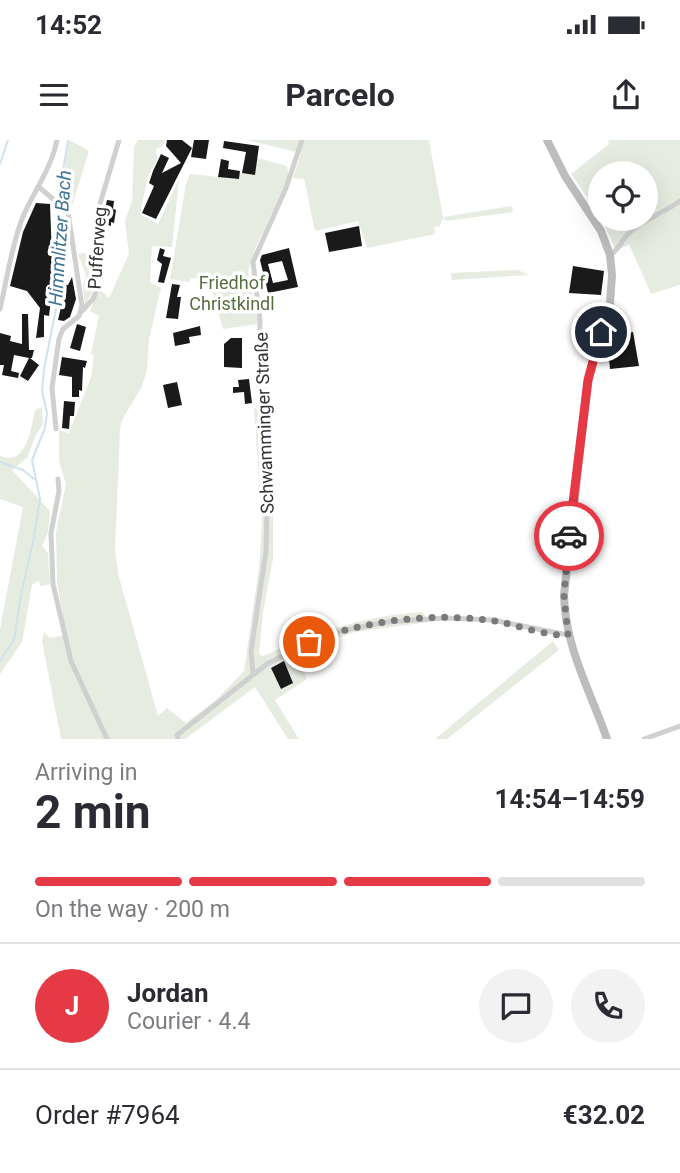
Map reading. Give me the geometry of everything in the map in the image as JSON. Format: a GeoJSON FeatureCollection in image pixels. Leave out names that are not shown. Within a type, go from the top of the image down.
{"type":"FeatureCollection","features":[{"type":"Feature","properties":{"kind":"street"},"geometry":{"type":"LineString","coordinates":[[0,309],[17,235],[30,201],[40,188],[53,158],[57,140]]}},
{"type":"Feature","properties":{"kind":"street","name":"Pufferweg"},"geometry":{"type":"LineString","coordinates":[[56,429],[52,388],[59,339],[63,329],[87,308],[97,289],[97,214],[118,140]]}},
{"type":"Feature","properties":{"kind":"street","name":"Schwamminger Straße"},"geometry":{"type":"LineString","coordinates":[[253,673],[251,651],[266,551],[267,507],[259,386],[261,321],[253,262],[286,188],[302,140]]}},
{"type":"Feature","properties":{"kind":"street"},"geometry":{"type":"LineString","coordinates":[[547,140],[565,176],[601,231],[610,254],[611,295],[590,367],[564,595],[568,635],[607,739]]}},
{"type":"Feature","properties":{"kind":"street"},"geometry":{"type":"LineString","coordinates":[[40,188],[65,206],[72,228],[82,311]]}},
{"type":"Feature","properties":{"kind":"street"},"geometry":{"type":"LineString","coordinates":[[610,254],[617,250],[637,227],[680,201]]}},
{"type":"Feature","properties":{"kind":"street"},"geometry":{"type":"LineString","coordinates":[[58,479],[59,491],[51,533],[53,584],[72,661],[107,739]]}},
{"type":"Feature","properties":{"kind":"street"},"geometry":{"type":"LineString","coordinates":[[178,739],[177,735],[253,673],[287,652],[326,635],[387,622],[468,618],[568,635]]}},
{"type":"Feature","properties":{"kind":"street"},"geometry":{"type":"LineString","coordinates":[[644,739],[680,726]]}},
{"type":"Feature","properties":{"kind":"green space"},"geometry":{"type":"Polygon","coordinates":[[[69,140],[89,151],[71,209],[59,197],[69,140]]]}},
{"type":"Feature","properties":{"kind":"green space"},"geometry":{"type":"Polygon","coordinates":[[[138,140],[165,140],[163,146],[156,149],[157,160],[148,176],[140,214],[158,224],[179,179],[172,247],[152,246],[150,282],[161,288],[149,339],[147,370],[142,386],[122,420],[120,429],[115,552],[119,577],[158,716],[167,708],[186,723],[216,700],[244,671],[259,568],[262,523],[254,409],[264,402],[264,342],[268,341],[266,402],[273,471],[273,559],[263,612],[259,654],[263,656],[322,632],[378,617],[423,612],[428,622],[355,632],[297,652],[307,679],[275,700],[299,739],[288,739],[255,687],[185,739],[61,739],[42,641],[44,632],[50,638],[66,635],[57,583],[56,532],[66,484],[59,461],[59,430],[69,433],[91,377],[94,355],[91,354],[99,316],[90,311],[99,288],[109,298],[129,254],[125,221],[132,201],[134,147],[138,140]]]}},
{"type":"Feature","properties":{"kind":"green space"},"geometry":{"type":"Polygon","coordinates":[[[247,140],[429,140],[443,217],[512,206],[513,212],[446,221],[443,218],[440,226],[434,227],[435,234],[367,248],[358,221],[315,231],[304,179],[293,178],[301,153],[247,140]]]}},
{"type":"Feature","properties":{"kind":"green space"},"geometry":{"type":"Polygon","coordinates":[[[608,140],[680,140],[680,285],[651,294],[629,244],[616,251],[607,231],[658,231],[658,161],[588,161],[588,198],[571,174],[609,144],[608,140]]]}},
{"type":"Feature","properties":{"kind":"green space","name":"Friedhof Christkindl"},"geometry":{"type":"Polygon","coordinates":[[[257,158],[287,166],[289,176],[255,249],[248,272],[258,324],[223,329],[209,279],[191,278],[189,282],[170,279],[186,184],[190,174],[239,179],[240,173],[255,174],[257,158]]]}},
{"type":"Feature","properties":{"kind":"green space"},"geometry":{"type":"Polygon","coordinates":[[[93,252],[97,282],[85,306],[83,285],[86,275],[78,254],[93,252]]]}},
{"type":"Feature","properties":{"kind":"green space"},"geometry":{"type":"Polygon","coordinates":[[[518,270],[529,275],[452,280],[451,273],[518,270]]]}},
{"type":"Feature","properties":{"kind":"green space"},"geometry":{"type":"Polygon","coordinates":[[[42,407],[43,424],[27,458],[12,470],[50,511],[48,532],[42,546],[48,553],[50,584],[40,586],[39,580],[32,585],[22,642],[0,674],[0,629],[23,507],[0,499],[0,456],[9,458],[22,451],[35,410],[42,407]]]}},
{"type":"Feature","properties":{"kind":"green space"},"geometry":{"type":"Polygon","coordinates":[[[553,641],[559,650],[447,739],[435,739],[553,641]]]}},
{"type":"Feature","properties":{"kind":"building"},"geometry":{"type":"Polygon","coordinates":[[[167,140],[182,140],[192,148],[156,219],[142,213],[154,186],[149,183],[153,171],[161,154],[169,158],[162,173],[181,163],[166,146],[167,140]]]}},
{"type":"Feature","properties":{"kind":"building"},"geometry":{"type":"Polygon","coordinates":[[[194,140],[209,140],[206,159],[191,157],[194,140]]]}},
{"type":"Feature","properties":{"kind":"building"},"geometry":{"type":"Polygon","coordinates":[[[224,141],[259,146],[255,175],[242,173],[246,152],[223,148],[224,141]]]}},
{"type":"Feature","properties":{"kind":"building"},"geometry":{"type":"Polygon","coordinates":[[[221,159],[229,161],[228,169],[240,171],[239,179],[218,177],[221,159]]]}},
{"type":"Feature","properties":{"kind":"building"},"geometry":{"type":"Polygon","coordinates":[[[107,200],[114,201],[113,209],[116,210],[111,226],[102,223],[107,200]]]}},
{"type":"Feature","properties":{"kind":"building"},"geometry":{"type":"Polygon","coordinates":[[[36,203],[50,204],[53,285],[68,285],[72,277],[76,299],[70,317],[64,321],[58,320],[64,294],[52,292],[49,316],[44,315],[44,337],[36,338],[40,308],[27,291],[10,286],[23,232],[36,203]]]}},
{"type":"Feature","properties":{"kind":"building"},"geometry":{"type":"Polygon","coordinates":[[[359,226],[362,246],[329,252],[325,233],[359,226]]]}},
{"type":"Feature","properties":{"kind":"building"},"geometry":{"type":"Polygon","coordinates":[[[160,248],[165,250],[163,256],[171,258],[164,283],[158,282],[162,264],[157,260],[160,248]]]}},
{"type":"Feature","properties":{"kind":"building"},"geometry":{"type":"Polygon","coordinates":[[[289,248],[298,287],[268,293],[260,260],[262,255],[289,248]],[[282,261],[268,264],[273,283],[288,280],[282,261]]]}},
{"type":"Feature","properties":{"kind":"building"},"geometry":{"type":"Polygon","coordinates":[[[573,266],[604,271],[601,295],[569,293],[573,266]]]}},
{"type":"Feature","properties":{"kind":"building"},"geometry":{"type":"Polygon","coordinates":[[[172,284],[180,285],[177,297],[181,297],[178,319],[166,318],[172,284]]]}},
{"type":"Feature","properties":{"kind":"building"},"geometry":{"type":"Polygon","coordinates":[[[22,314],[28,314],[29,350],[34,350],[30,358],[39,365],[28,381],[20,376],[29,358],[14,355],[11,371],[19,373],[18,378],[2,375],[4,365],[0,365],[0,333],[11,336],[10,341],[22,344],[22,314]]]}},
{"type":"Feature","properties":{"kind":"building"},"geometry":{"type":"Polygon","coordinates":[[[77,324],[86,327],[80,351],[70,348],[77,324]]]}},
{"type":"Feature","properties":{"kind":"building"},"geometry":{"type":"Polygon","coordinates":[[[200,326],[201,335],[189,337],[190,343],[175,346],[173,333],[200,326]]]}},
{"type":"Feature","properties":{"kind":"building"},"geometry":{"type":"Polygon","coordinates":[[[633,332],[639,366],[610,369],[607,338],[633,332]]]}},
{"type":"Feature","properties":{"kind":"building"},"geometry":{"type":"Polygon","coordinates":[[[231,338],[242,338],[242,368],[224,367],[224,344],[231,338]]]}},
{"type":"Feature","properties":{"kind":"building"},"geometry":{"type":"Polygon","coordinates":[[[62,357],[87,361],[85,368],[83,367],[82,391],[79,390],[79,397],[72,397],[72,377],[59,375],[62,357]]]}},
{"type":"Feature","properties":{"kind":"building"},"geometry":{"type":"Polygon","coordinates":[[[249,379],[252,403],[245,404],[244,392],[233,393],[233,387],[239,387],[238,380],[249,379]]]}},
{"type":"Feature","properties":{"kind":"building"},"geometry":{"type":"Polygon","coordinates":[[[177,382],[182,405],[168,408],[163,385],[177,382]]]}},
{"type":"Feature","properties":{"kind":"building"},"geometry":{"type":"Polygon","coordinates":[[[64,401],[75,402],[69,429],[62,428],[64,401]]]}},
{"type":"Feature","properties":{"kind":"building"},"geometry":{"type":"Polygon","coordinates":[[[284,661],[293,683],[281,689],[271,668],[284,661]]]}},
{"type":"Feature","properties":{"kind":"waterway"},"geometry":{"type":"LineString","coordinates":[[0,164],[8,140]]}},
{"type":"Feature","properties":{"kind":"waterway","name":"Himmlitzer Bach"},"geometry":{"type":"LineString","coordinates":[[58,201],[68,140]]}},
{"type":"Feature","properties":{"kind":"waterway","name":"Himmlitzer Bach"},"geometry":{"type":"LineString","coordinates":[[58,207],[60,285]]}},
{"type":"Feature","properties":{"kind":"waterway","name":"Himmlitzer Bach"},"geometry":{"type":"LineString","coordinates":[[0,661],[14,640],[34,537],[40,499],[32,460],[45,428],[47,413],[42,391],[44,369],[59,294]]}},
{"type":"Feature","properties":{"kind":"waterway"},"geometry":{"type":"LineString","coordinates":[[0,462],[23,470],[34,479]]}},
{"type":"Feature","properties":{"kind":"way so far"},"geometry":{"type":"LineString","coordinates":[[309,642],[366,625],[444,618],[492,620],[568,635],[564,582],[569,536]]}},
{"type":"Feature","properties":{"kind":"route"},"geometry":{"type":"LineString","coordinates":[[569,536],[590,367],[601,332]]}}]}
